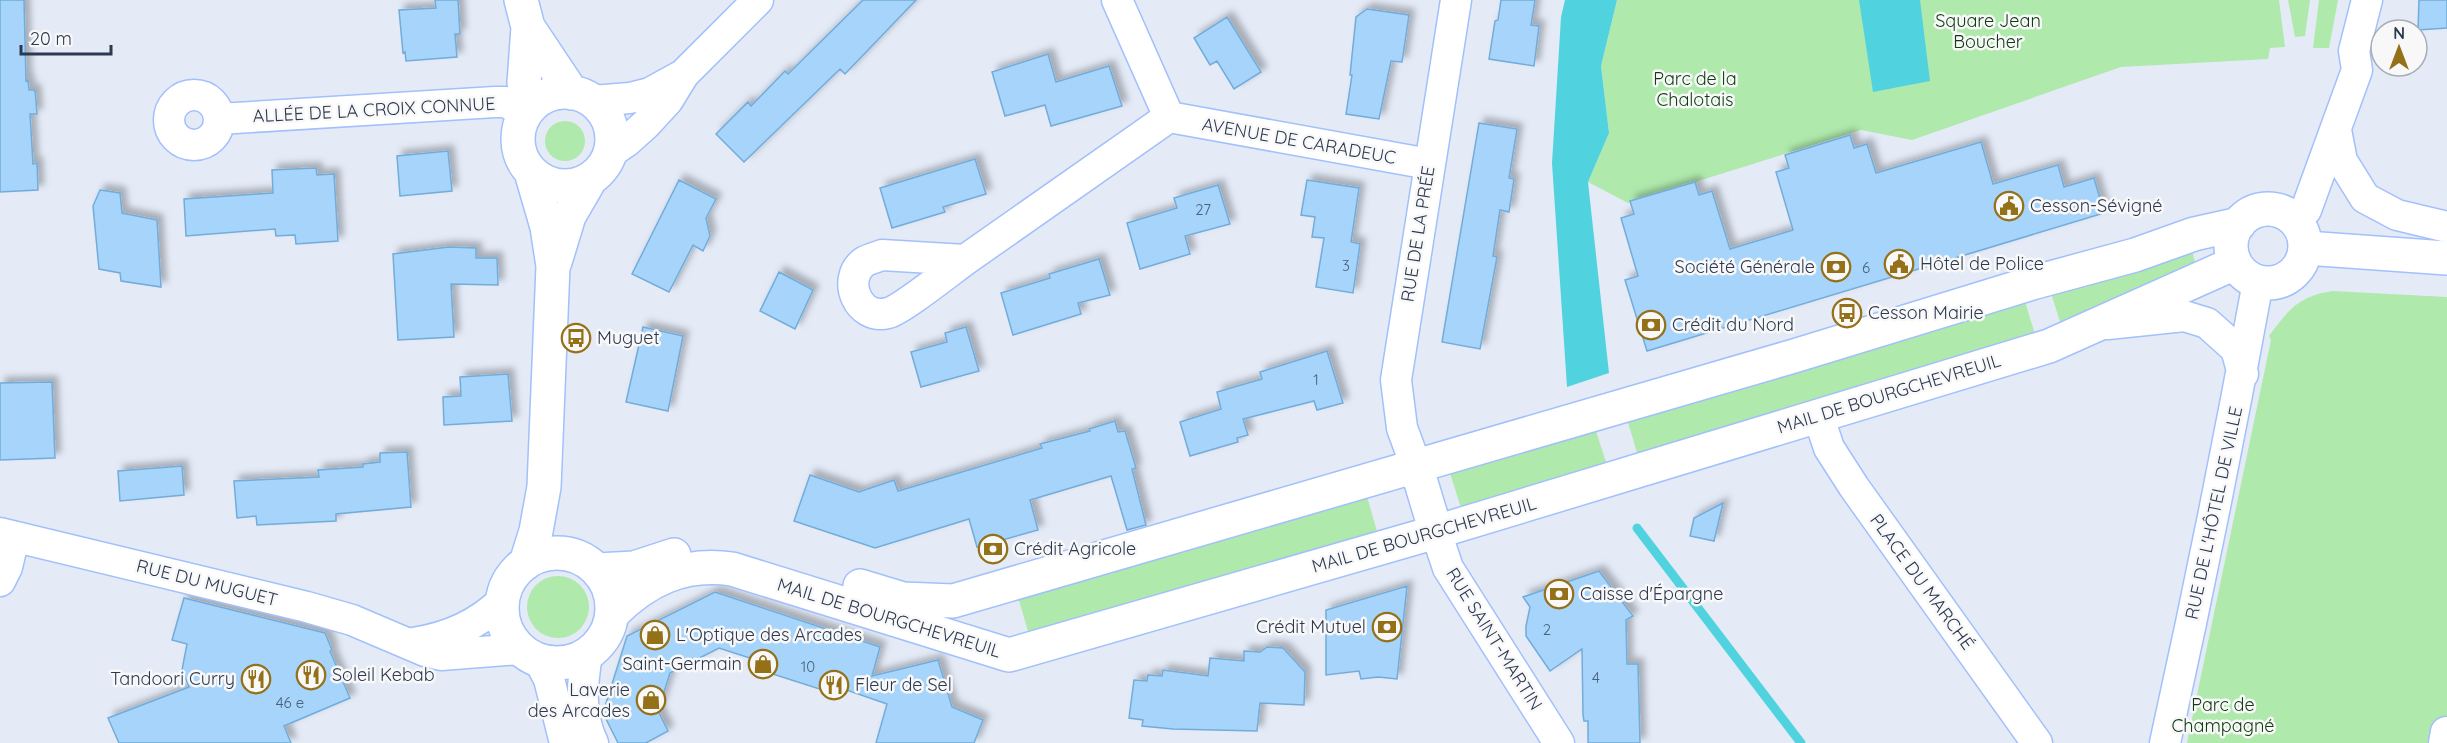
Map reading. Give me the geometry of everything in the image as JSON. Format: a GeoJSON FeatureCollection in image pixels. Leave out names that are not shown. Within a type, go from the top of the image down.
{"type":"FeatureCollection","features":[{"type":"Feature","properties":{"kind":"main road"},"geometry":{"type":"LineString","coordinates":[[525,14],[562,81],[582,97],[600,107],[612,134],[601,166],[569,216],[553,266]]}},
{"type":"Feature","properties":{"kind":"main road"},"geometry":{"type":"LineString","coordinates":[[525,14],[525,83],[528,110]]}},
{"type":"Feature","properties":{"kind":"main road"},"geometry":{"type":"LineString","coordinates":[[526,563],[536,531],[544,487],[553,266],[547,227],[531,172],[519,154],[520,122],[528,110],[550,94],[582,97]]}},
{"type":"Feature","properties":{"kind":"main road"},"geometry":{"type":"LineString","coordinates":[[531,172],[549,184],[571,186],[601,166]]}},
{"type":"Feature","properties":{"kind":"main road"},"geometry":{"type":"LineString","coordinates":[[2265,209],[2286,213],[2300,234],[2298,269],[2290,276],[2269,283],[2247,272],[2231,243],[2238,224],[2254,212],[2265,209]]}},
{"type":"Feature","properties":{"kind":"main road","name":"MAIL DE BOURGCHEVREUIL"},"geometry":{"type":"LineString","coordinates":[[586,563],[634,567],[685,550],[718,546],[758,554],[903,600],[953,601],[1794,356],[2032,283],[2135,255],[2194,234],[2238,224]]}},
{"type":"Feature","properties":{"kind":"main road"},"geometry":{"type":"LineString","coordinates":[[2300,234],[2447,258]]}},
{"type":"Feature","properties":{"kind":"main road","name":"MAIL DE BOURGCHEVREUIL"},"geometry":{"type":"LineString","coordinates":[[612,614],[628,597],[655,580],[674,572],[712,566],[732,568],[1008,656],[1436,532],[2049,346],[2099,325],[2247,272]]}},
{"type":"Feature","properties":{"kind":"main road"},"geometry":{"type":"LineString","coordinates":[[1416,466],[1436,532]]}},
{"type":"Feature","properties":{"kind":"main road"},"geometry":{"type":"LineString","coordinates":[[544,487],[556,530],[586,563],[610,591],[612,614],[604,637],[597,647],[587,654],[564,663],[530,654],[505,627],[502,614],[503,600],[510,579],[526,563],[549,554],[586,563]]}},
{"type":"Feature","properties":{"kind":"street"},"geometry":{"type":"LineString","coordinates":[[601,166],[660,108],[684,74],[758,0]]}},
{"type":"Feature","properties":{"kind":"street"},"geometry":{"type":"LineString","coordinates":[[965,260],[1169,117],[1117,0]]}},
{"type":"Feature","properties":{"kind":"street","name":"RUE DE LA PRÉE"},"geometry":{"type":"LineString","coordinates":[[1416,466],[1402,428],[1396,380],[1456,0]]}},
{"type":"Feature","properties":{"kind":"street"},"geometry":{"type":"LineString","coordinates":[[2300,234],[2306,210],[2357,70],[2354,51],[2367,0]]}},
{"type":"Feature","properties":{"kind":"street"},"geometry":{"type":"LineString","coordinates":[[582,97],[630,98],[650,93],[684,74]]}},
{"type":"Feature","properties":{"kind":"street","name":"ALLÉE DE LA CROIX CONNUE"},"geometry":{"type":"LineString","coordinates":[[219,119],[495,102],[506,102],[528,110]]}},
{"type":"Feature","properties":{"kind":"street","name":"AVENUE DE CARADEUC"},"geometry":{"type":"LineString","coordinates":[[1169,117],[1429,164]]}},
{"type":"Feature","properties":{"kind":"street"},"geometry":{"type":"LineString","coordinates":[[2336,130],[2342,161],[2365,198],[2397,215],[2447,226]]}},
{"type":"Feature","properties":{"kind":"street","name":"RUE DE L'HÔTEL DE VILLE"},"geometry":{"type":"LineString","coordinates":[[2165,743],[2206,559],[2242,374],[2251,313],[2247,272]]}},
{"type":"Feature","properties":{"kind":"street"},"geometry":{"type":"LineString","coordinates":[[2099,325],[2184,316],[2207,323],[2235,349],[2242,374]]}},
{"type":"Feature","properties":{"kind":"street","name":"PLACE DU MARCHÉ"},"geometry":{"type":"LineString","coordinates":[[1818,415],[1829,448],[1854,487],[2037,743]]}},
{"type":"Feature","properties":{"kind":"street","name":"RUE SAINT-MARTIN"},"geometry":{"type":"LineString","coordinates":[[1436,532],[1448,568],[1559,743]]}},
{"type":"Feature","properties":{"kind":"street"},"geometry":{"type":"LineString","coordinates":[[0,581],[7,567],[7,535]]}},
{"type":"Feature","properties":{"kind":"street","name":"RUE DU MUGUET"},"geometry":{"type":"LineString","coordinates":[[7,535],[307,607],[352,620],[425,651],[441,655],[530,654]]}},
{"type":"Feature","properties":{"kind":"street"},"geometry":{"type":"LineString","coordinates":[[410,644],[453,634],[490,612],[503,600]]}},
{"type":"Feature","properties":{"kind":"street"},"geometry":{"type":"LineString","coordinates":[[530,654],[549,679],[565,743]]}},
{"type":"Feature","properties":{"kind":"street"},"geometry":{"type":"LineString","coordinates":[[587,654],[582,684],[582,709],[593,743]]}},
{"type":"Feature","properties":{"kind":"green space","name":"Parc de la Chalotais"},"geometry":{"type":"Polygon","coordinates":[[[1617,0],[2279,0],[2285,47],[2270,48],[2268,59],[2121,67],[1912,140],[1861,130],[1628,203],[1588,182],[1609,133],[1601,66],[1617,0]]]}},
{"type":"Feature","properties":{"kind":"green space"},"geometry":{"type":"Polygon","coordinates":[[[2288,0],[2310,0],[2305,36],[2295,37],[2288,0]]]}},
{"type":"Feature","properties":{"kind":"green space"},"geometry":{"type":"Polygon","coordinates":[[[2319,0],[2338,0],[2329,48],[2313,48],[2319,0]]]}},
{"type":"Feature","properties":{"kind":"green space"},"geometry":{"type":"Polygon","coordinates":[[[565,121],[573,122],[579,127],[584,133],[584,149],[579,155],[573,160],[565,161],[557,160],[551,155],[546,149],[545,141],[546,133],[551,127],[557,122],[565,121]]]}},
{"type":"Feature","properties":{"kind":"green space"},"geometry":{"type":"Polygon","coordinates":[[[2191,247],[2197,270],[2062,328],[2050,290],[2191,247]]]}},
{"type":"Feature","properties":{"kind":"green space","name":"Parc de Champagné"},"geometry":{"type":"Polygon","coordinates":[[[2333,291],[2447,297],[2447,743],[2187,743],[2271,340],[2269,336],[2289,311],[2303,300],[2333,291]]]}},
{"type":"Feature","properties":{"kind":"green space"},"geometry":{"type":"Polygon","coordinates":[[[2024,298],[2036,338],[1639,459],[1626,416],[2024,298]]]}},
{"type":"Feature","properties":{"kind":"green space"},"geometry":{"type":"Polygon","coordinates":[[[1595,428],[1607,465],[1462,511],[1450,473],[1595,428]]]}},
{"type":"Feature","properties":{"kind":"green space"},"geometry":{"type":"Polygon","coordinates":[[[1366,493],[1378,535],[1030,638],[1018,597],[1366,493]]]}},
{"type":"Feature","properties":{"kind":"green space"},"geometry":{"type":"Polygon","coordinates":[[[552,576],[564,576],[580,585],[587,595],[589,607],[587,619],[580,629],[564,638],[552,638],[541,633],[532,624],[527,613],[527,601],[532,590],[541,581],[552,576]]]}},
{"type":"Feature","properties":{"kind":"water"},"geometry":{"type":"Polygon","coordinates":[[[1565,0],[1617,0],[1601,66],[1609,133],[1588,182],[1609,373],[1567,387],[1552,163],[1561,17],[1565,0]]]}},
{"type":"Feature","properties":{"kind":"water"},"geometry":{"type":"Polygon","coordinates":[[[1859,0],[1920,0],[1930,81],[1873,92],[1859,0]]]}},
{"type":"Feature","properties":{"kind":"building"},"geometry":{"type":"Polygon","coordinates":[[[0,0],[24,0],[26,81],[28,80],[29,90],[35,90],[37,114],[30,114],[33,164],[37,163],[38,190],[0,192],[0,0]]]}},
{"type":"Feature","properties":{"kind":"building"},"geometry":{"type":"Polygon","coordinates":[[[435,0],[458,0],[460,34],[455,34],[457,57],[406,61],[405,52],[403,53],[399,10],[436,8],[435,0]]]}},
{"type":"Feature","properties":{"kind":"building"},"geometry":{"type":"Polygon","coordinates":[[[863,0],[916,0],[845,74],[840,69],[744,162],[716,134],[748,102],[751,106],[785,71],[788,74],[863,0]]]}},
{"type":"Feature","properties":{"kind":"building"},"geometry":{"type":"Polygon","coordinates":[[[1501,0],[1535,0],[1531,25],[1539,26],[1534,66],[1489,59],[1501,0]]]}},
{"type":"Feature","properties":{"kind":"building"},"geometry":{"type":"Polygon","coordinates":[[[2419,0],[2447,0],[2447,28],[2429,29],[2429,18],[2418,18],[2419,0]]]}},
{"type":"Feature","properties":{"kind":"building"},"geometry":{"type":"Polygon","coordinates":[[[1367,9],[1409,15],[1402,62],[1391,61],[1379,119],[1346,114],[1352,75],[1350,75],[1356,17],[1367,9]]]}},
{"type":"Feature","properties":{"kind":"building"},"geometry":{"type":"Polygon","coordinates":[[[1227,17],[1261,72],[1234,89],[1217,61],[1210,65],[1194,38],[1227,17]]]}},
{"type":"Feature","properties":{"kind":"building"},"geometry":{"type":"Polygon","coordinates":[[[1048,54],[1056,82],[1109,66],[1122,106],[1051,126],[1045,105],[1005,116],[992,72],[1048,54]]]}},
{"type":"Feature","properties":{"kind":"building"},"geometry":{"type":"Polygon","coordinates":[[[1479,123],[1517,129],[1509,178],[1514,179],[1509,212],[1500,210],[1493,256],[1497,257],[1480,349],[1442,342],[1479,123]]]}},
{"type":"Feature","properties":{"kind":"building"},"geometry":{"type":"Polygon","coordinates":[[[1850,135],[1854,148],[1867,144],[1876,173],[1981,142],[1993,184],[2058,165],[2064,187],[2094,178],[2104,213],[1647,351],[1625,280],[1638,276],[1621,218],[1634,214],[1630,201],[1695,182],[1699,195],[1712,191],[1730,249],[1793,230],[1776,172],[1789,168],[1785,155],[1850,135]]]}},
{"type":"Feature","properties":{"kind":"building"},"geometry":{"type":"Polygon","coordinates":[[[448,151],[452,191],[400,196],[397,156],[448,151]]]}},
{"type":"Feature","properties":{"kind":"building"},"geometry":{"type":"Polygon","coordinates":[[[975,159],[986,194],[943,207],[945,212],[892,228],[880,188],[975,159]]]}},
{"type":"Feature","properties":{"kind":"building"},"geometry":{"type":"Polygon","coordinates":[[[316,168],[317,175],[334,174],[338,241],[296,244],[295,235],[276,236],[275,229],[186,236],[184,199],[273,193],[272,170],[316,168]]]}},
{"type":"Feature","properties":{"kind":"building"},"geometry":{"type":"Polygon","coordinates":[[[679,180],[716,199],[706,218],[710,236],[703,251],[693,245],[669,292],[632,274],[679,180]]]}},
{"type":"Feature","properties":{"kind":"building"},"geometry":{"type":"Polygon","coordinates":[[[1307,180],[1359,188],[1351,242],[1360,244],[1353,293],[1316,287],[1324,238],[1312,237],[1315,217],[1301,215],[1307,180]]]}},
{"type":"Feature","properties":{"kind":"building"},"geometry":{"type":"Polygon","coordinates":[[[1218,185],[1230,224],[1185,236],[1190,254],[1140,269],[1127,223],[1177,208],[1174,198],[1218,185]]]}},
{"type":"Feature","properties":{"kind":"building"},"geometry":{"type":"Polygon","coordinates":[[[100,190],[120,193],[122,213],[157,220],[161,287],[121,281],[120,273],[99,269],[93,206],[100,190]]]}},
{"type":"Feature","properties":{"kind":"building"},"geometry":{"type":"Polygon","coordinates":[[[449,247],[476,248],[476,258],[497,258],[498,285],[451,284],[454,337],[398,340],[393,254],[449,247]]]}},
{"type":"Feature","properties":{"kind":"building"},"geometry":{"type":"Polygon","coordinates":[[[1099,259],[1110,295],[1078,303],[1081,314],[1013,335],[1001,293],[1050,278],[1049,274],[1099,259]]]}},
{"type":"Feature","properties":{"kind":"building"},"geometry":{"type":"Polygon","coordinates":[[[779,272],[813,290],[795,329],[760,311],[779,272]]]}},
{"type":"Feature","properties":{"kind":"building"},"geometry":{"type":"Polygon","coordinates":[[[643,327],[683,336],[668,411],[626,402],[643,327]]]}},
{"type":"Feature","properties":{"kind":"building"},"geometry":{"type":"Polygon","coordinates":[[[966,327],[979,371],[921,387],[911,352],[947,342],[945,333],[966,327]]]}},
{"type":"Feature","properties":{"kind":"building"},"geometry":{"type":"Polygon","coordinates":[[[1327,351],[1343,403],[1317,410],[1314,401],[1243,419],[1248,435],[1237,438],[1238,442],[1190,456],[1180,422],[1221,409],[1217,392],[1262,379],[1260,372],[1327,351]]]}},
{"type":"Feature","properties":{"kind":"building"},"geometry":{"type":"Polygon","coordinates":[[[508,374],[512,421],[444,425],[443,397],[461,396],[460,377],[508,374]]]}},
{"type":"Feature","properties":{"kind":"building"},"geometry":{"type":"Polygon","coordinates":[[[52,382],[55,458],[0,460],[0,383],[52,382]]]}},
{"type":"Feature","properties":{"kind":"building"},"geometry":{"type":"Polygon","coordinates":[[[1115,421],[1118,432],[1125,431],[1136,468],[1132,469],[1146,525],[1127,530],[1111,476],[1030,500],[1038,530],[977,547],[969,519],[875,548],[794,521],[810,475],[859,492],[894,480],[898,491],[1042,448],[1040,444],[1090,431],[1089,429],[1115,421]]]}},
{"type":"Feature","properties":{"kind":"building"},"geometry":{"type":"Polygon","coordinates":[[[407,452],[411,507],[336,514],[336,521],[257,525],[256,516],[237,518],[234,481],[319,477],[318,470],[363,467],[363,464],[380,462],[380,453],[407,452]]]}},
{"type":"Feature","properties":{"kind":"building"},"geometry":{"type":"Polygon","coordinates":[[[182,466],[184,495],[120,501],[118,471],[182,466]]]}},
{"type":"Feature","properties":{"kind":"building"},"geometry":{"type":"Polygon","coordinates":[[[1723,503],[1714,541],[1690,536],[1694,518],[1723,503]]]}},
{"type":"Feature","properties":{"kind":"building"},"geometry":{"type":"Polygon","coordinates":[[[1599,571],[1633,616],[1626,620],[1627,664],[1638,664],[1640,743],[1588,743],[1588,721],[1584,721],[1583,715],[1582,649],[1550,671],[1526,636],[1530,607],[1523,597],[1599,571]]]}},
{"type":"Feature","properties":{"kind":"building"},"geometry":{"type":"Polygon","coordinates":[[[1407,586],[1397,679],[1378,677],[1361,679],[1359,671],[1326,675],[1326,610],[1407,586]]]}},
{"type":"Feature","properties":{"kind":"building"},"geometry":{"type":"Polygon","coordinates":[[[715,592],[880,647],[872,676],[938,660],[952,707],[983,720],[974,743],[876,743],[887,704],[841,688],[835,694],[754,668],[756,660],[719,648],[670,673],[658,711],[668,731],[646,743],[618,743],[603,713],[627,636],[715,592]]]}},
{"type":"Feature","properties":{"kind":"building"},"geometry":{"type":"Polygon","coordinates":[[[184,598],[325,633],[350,698],[284,726],[291,743],[119,743],[108,718],[189,687],[182,670],[187,644],[172,640],[184,598]]]}},
{"type":"Feature","properties":{"kind":"building"},"geometry":{"type":"Polygon","coordinates":[[[1267,647],[1283,648],[1305,672],[1304,705],[1260,703],[1257,731],[1142,726],[1143,720],[1129,718],[1134,680],[1147,681],[1148,675],[1162,676],[1163,670],[1208,676],[1210,658],[1244,661],[1244,651],[1260,652],[1267,647]]]}},
{"type":"Feature","properties":{"kind":"waterway"},"geometry":{"type":"LineString","coordinates":[[1637,528],[1801,743]]}},
{"type":"Feature","properties":{"kind":"place","name":"Cesson-Sévigné"},"geometry":{"type":"Point","coordinates":[2009,206]}},
{"type":"Feature","properties":{"kind":"place","name":"Hôtel de Police"},"geometry":{"type":"Point","coordinates":[1899,264]}},
{"type":"Feature","properties":{"kind":"place","name":"Société Générale"},"geometry":{"type":"Point","coordinates":[1836,267]}},
{"type":"Feature","properties":{"kind":"place","name":"Cesson Mairie"},"geometry":{"type":"Point","coordinates":[1847,313]}},
{"type":"Feature","properties":{"kind":"place","name":"Crédit du Nord"},"geometry":{"type":"Point","coordinates":[1651,325]}},
{"type":"Feature","properties":{"kind":"place","name":"Muguet"},"geometry":{"type":"Point","coordinates":[576,338]}},
{"type":"Feature","properties":{"kind":"place","name":"Crédit Agricole"},"geometry":{"type":"Point","coordinates":[993,549]}},
{"type":"Feature","properties":{"kind":"place","name":"Caisse d'Épargne"},"geometry":{"type":"Point","coordinates":[1559,594]}},
{"type":"Feature","properties":{"kind":"place","name":"Crédit Mutuel"},"geometry":{"type":"Point","coordinates":[1387,627]}},
{"type":"Feature","properties":{"kind":"place","name":"L'Optique des Arcades"},"geometry":{"type":"Point","coordinates":[655,635]}},
{"type":"Feature","properties":{"kind":"place","name":"Saint-Germain"},"geometry":{"type":"Point","coordinates":[763,664]}},
{"type":"Feature","properties":{"kind":"place","name":"Soleil Kebab"},"geometry":{"type":"Point","coordinates":[311,675]}},
{"type":"Feature","properties":{"kind":"place","name":"Tandoori Curry"},"geometry":{"type":"Point","coordinates":[256,679]}},
{"type":"Feature","properties":{"kind":"place","name":"Fleur de Sel"},"geometry":{"type":"Point","coordinates":[834,685]}},
{"type":"Feature","properties":{"kind":"place","name":"Laverie des Arcades"},"geometry":{"type":"Point","coordinates":[651,700]}},
{"type":"Feature","properties":{"kind":"park label","name":"Square Jean Boucher"},"geometry":{"type":"Point","coordinates":[1988,31]}}]}
